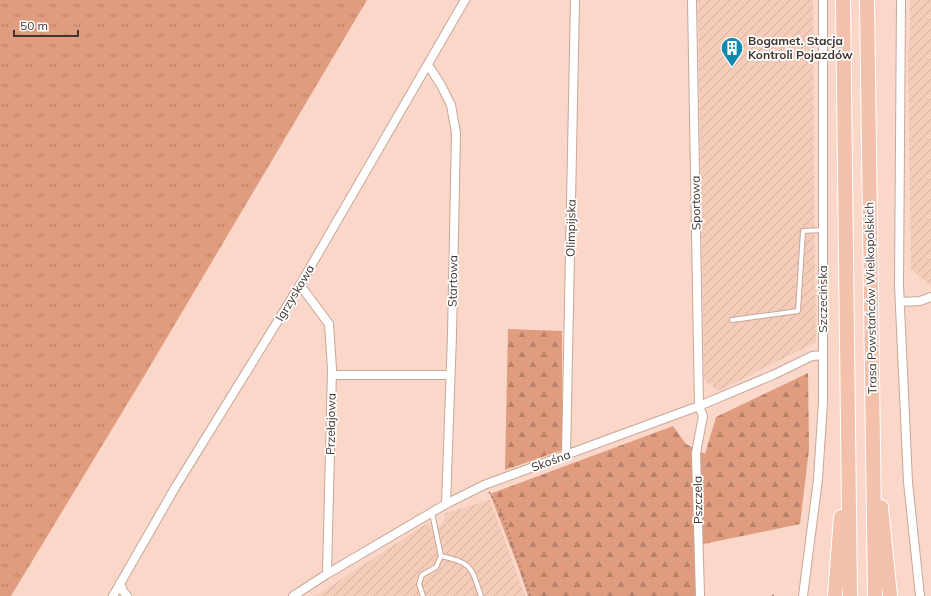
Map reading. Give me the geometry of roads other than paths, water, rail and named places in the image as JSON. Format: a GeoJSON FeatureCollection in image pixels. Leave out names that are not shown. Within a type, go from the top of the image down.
{"type":"FeatureCollection","features":[{"type":"Feature","properties":{"kind":"highway","name":"Trasa Powstańców Wielkopolskich"},"geometry":{"type":"LineString","coordinates":[[843,0],[850,596]]}},
{"type":"Feature","properties":{"kind":"highway","name":"Trasa Powstańców Wielkopolskich"},"geometry":{"type":"LineString","coordinates":[[867,0],[874,596]]}},
{"type":"Feature","properties":{"kind":"highway"},"geometry":{"type":"LineString","coordinates":[[835,596],[848,441]]}},
{"type":"Feature","properties":{"kind":"highway"},"geometry":{"type":"LineString","coordinates":[[873,441],[884,524],[890,596]]}},
{"type":"Feature","properties":{"kind":"street","name":"Igrzyskowa"},"geometry":{"type":"LineString","coordinates":[[113,596],[176,486],[300,285],[466,0]]}},
{"type":"Feature","properties":{"kind":"street","name":"Olimpijska"},"geometry":{"type":"LineString","coordinates":[[566,456],[575,0]]}},
{"type":"Feature","properties":{"kind":"street","name":"Sportowa"},"geometry":{"type":"LineString","coordinates":[[692,0],[699,406]]}},
{"type":"Feature","properties":{"kind":"street","name":"Szczecińska"},"geometry":{"type":"LineString","coordinates":[[804,596],[820,447],[823,402],[822,0]]}},
{"type":"Feature","properties":{"kind":"street"},"geometry":{"type":"LineString","coordinates":[[901,0],[900,302],[908,475],[920,596]]}},
{"type":"Feature","properties":{"kind":"street","name":"Startowa"},"geometry":{"type":"LineString","coordinates":[[428,65],[441,85],[451,105],[456,133],[452,328],[446,504]]}},
{"type":"Feature","properties":{"kind":"street","name":"Przełajowa"},"geometry":{"type":"LineString","coordinates":[[300,285],[329,324],[332,375],[328,574]]}},
{"type":"Feature","properties":{"kind":"street"},"geometry":{"type":"LineString","coordinates":[[900,302],[920,301],[931,297]]}},
{"type":"Feature","properties":{"kind":"street","name":"Skośna"},"geometry":{"type":"LineString","coordinates":[[293,596],[432,512],[484,485],[699,406],[773,375],[812,356],[823,355]]}},
{"type":"Feature","properties":{"kind":"street"},"geometry":{"type":"LineString","coordinates":[[332,375],[450,375]]}},
{"type":"Feature","properties":{"kind":"street","name":"Pszczela"},"geometry":{"type":"LineString","coordinates":[[699,406],[704,416],[696,453],[700,596]]}},
{"type":"Feature","properties":{"kind":"street"},"geometry":{"type":"LineString","coordinates":[[120,583],[127,596]]}},
{"type":"Feature","properties":{"kind":"lane"},"geometry":{"type":"LineString","coordinates":[[732,320],[798,311],[803,231],[823,230]]}},
{"type":"Feature","properties":{"kind":"lane"},"geometry":{"type":"LineString","coordinates":[[423,596],[419,584],[422,574],[436,567],[441,556],[432,512]]}},
{"type":"Feature","properties":{"kind":"lane"},"geometry":{"type":"LineString","coordinates":[[441,556],[458,560],[472,569],[481,596]]}},
{"type":"Feature","properties":{"kind":"place","name":"Bogamet. Stacja Kontroli Pojazdów"},"geometry":{"type":"Point","coordinates":[732,68]}}]}
